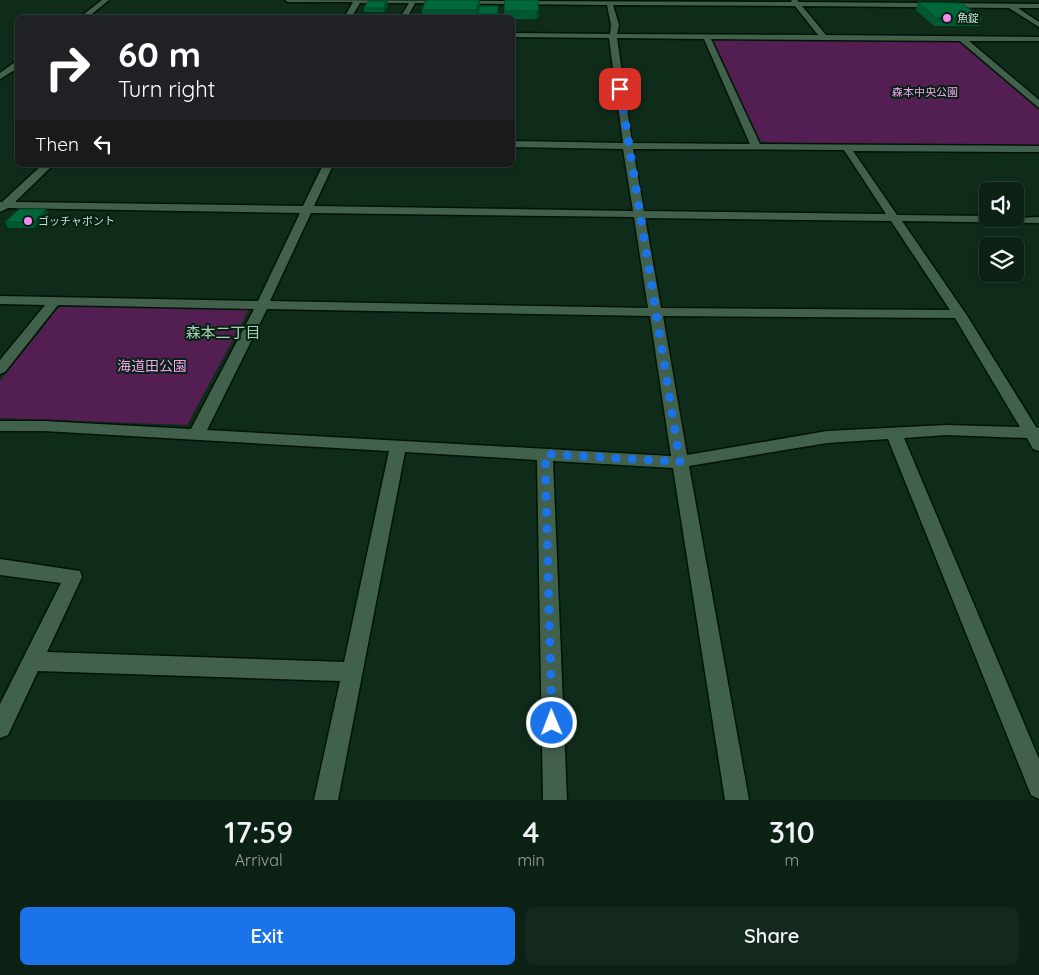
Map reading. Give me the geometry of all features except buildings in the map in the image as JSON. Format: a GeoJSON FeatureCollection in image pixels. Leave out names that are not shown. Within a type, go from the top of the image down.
{"type":"FeatureCollection","features":[{"type":"Feature","properties":{"kind":"street"},"geometry":{"type":"LineString","coordinates":[[86,15],[106,0]]}},
{"type":"Feature","properties":{"kind":"street"},"geometry":{"type":"LineString","coordinates":[[288,0],[796,2],[1039,6]]}},
{"type":"Feature","properties":{"kind":"street"},"geometry":{"type":"LineString","coordinates":[[349,15],[358,0]]}},
{"type":"Feature","properties":{"kind":"street"},"geometry":{"type":"LineString","coordinates":[[404,15],[413,1]]}},
{"type":"Feature","properties":{"kind":"street"},"geometry":{"type":"LineString","coordinates":[[609,1],[615,25],[613,37],[628,147],[737,800]]}},
{"type":"Feature","properties":{"kind":"street"},"geometry":{"type":"LineString","coordinates":[[796,2],[824,38]]}},
{"type":"Feature","properties":{"kind":"street"},"geometry":{"type":"LineString","coordinates":[[1009,5],[1039,25]]}},
{"type":"Feature","properties":{"kind":"street"},"geometry":{"type":"LineString","coordinates":[[515,35],[1039,40]]}},
{"type":"Feature","properties":{"kind":"street"},"geometry":{"type":"LineString","coordinates":[[707,38],[756,146]]}},
{"type":"Feature","properties":{"kind":"street"},"geometry":{"type":"LineString","coordinates":[[963,39],[1039,105]]}},
{"type":"Feature","properties":{"kind":"street"},"geometry":{"type":"LineString","coordinates":[[2,74],[15,66]]}},
{"type":"Feature","properties":{"kind":"street"},"geometry":{"type":"LineString","coordinates":[[515,144],[628,147],[756,146],[1039,149]]}},
{"type":"Feature","properties":{"kind":"street"},"geometry":{"type":"LineString","coordinates":[[846,147],[959,314],[1037,437]]}},
{"type":"Feature","properties":{"kind":"street"},"geometry":{"type":"LineString","coordinates":[[2,207],[46,167]]}},
{"type":"Feature","properties":{"kind":"street"},"geometry":{"type":"LineString","coordinates":[[196,434],[262,305],[327,167]]}},
{"type":"Feature","properties":{"kind":"street"},"geometry":{"type":"LineString","coordinates":[[2,207],[308,208],[640,215],[1039,220]]}},
{"type":"Feature","properties":{"kind":"street"},"geometry":{"type":"LineString","coordinates":[[0,300],[656,312],[959,314]]}},
{"type":"Feature","properties":{"kind":"street"},"geometry":{"type":"LineString","coordinates":[[0,369],[54,302]]}},
{"type":"Feature","properties":{"kind":"street"},"geometry":{"type":"LineString","coordinates":[[0,426],[44,426],[196,434],[680,462],[828,437],[946,430],[1037,437]]}},
{"type":"Feature","properties":{"kind":"street"},"geometry":{"type":"LineString","coordinates":[[894,433],[1039,787]]}},
{"type":"Feature","properties":{"kind":"street"},"geometry":{"type":"LineString","coordinates":[[326,800],[398,445]]}},
{"type":"Feature","properties":{"kind":"street"},"geometry":{"type":"LineString","coordinates":[[545,454],[555,800]]}},
{"type":"Feature","properties":{"kind":"street"},"geometry":{"type":"LineString","coordinates":[[0,567],[73,577],[0,727]]}},
{"type":"Feature","properties":{"kind":"street"},"geometry":{"type":"LineString","coordinates":[[32,661],[352,672]]}},
{"type":"Feature","properties":{"kind":"green space","name":"森本中央公園"},"geometry":{"type":"Polygon","coordinates":[[[707,38],[963,39],[1039,105],[1039,149],[754,142],[707,38]]]}},
{"type":"Feature","properties":{"kind":"green space","name":"海道田公園"},"geometry":{"type":"Polygon","coordinates":[[[59,307],[250,308],[187,425],[0,418],[0,381],[59,307]]]}},
{"type":"Feature","properties":{"kind":"place","name":"魚錠"},"geometry":{"type":"Point","coordinates":[947,18]}},
{"type":"Feature","properties":{"kind":"place","name":"ゴッチャポント"},"geometry":{"type":"Point","coordinates":[28,221]}},
{"type":"Feature","properties":{"kind":"district","name":"森本二丁目"},"geometry":{"type":"Point","coordinates":[223,332]}},
{"type":"Feature","properties":{"kind":"route"},"geometry":{"type":"LineString","coordinates":[[552,723],[545,454],[680,462],[636,198],[620,89]]}}]}
